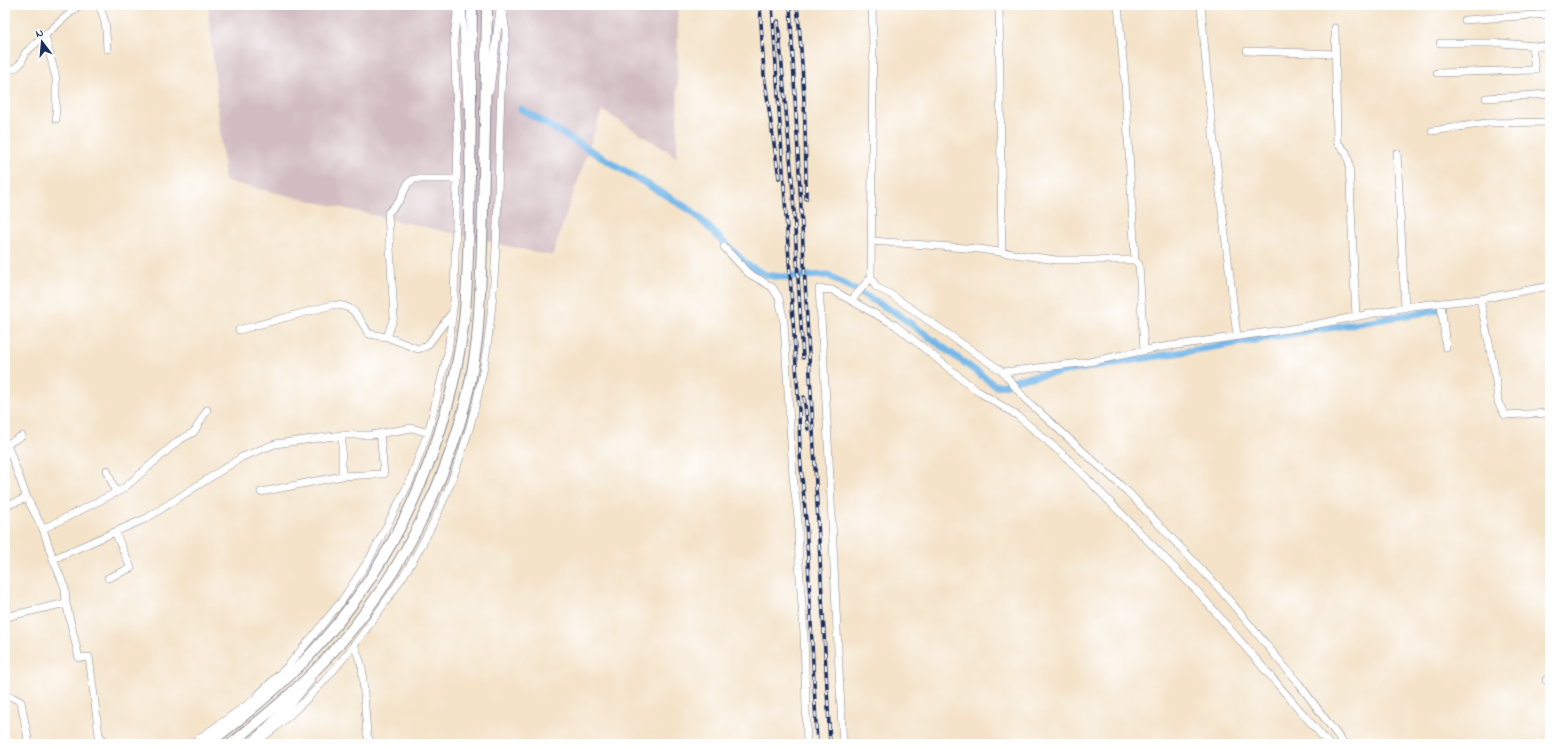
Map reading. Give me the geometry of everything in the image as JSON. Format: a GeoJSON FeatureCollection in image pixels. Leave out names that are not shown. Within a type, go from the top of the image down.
{"type":"FeatureCollection","features":[{"type":"Feature","properties":{"kind":"highway"},"geometry":{"type":"LineString","coordinates":[[208,744],[286,678],[323,641],[377,568],[408,512],[430,460],[449,402],[462,339],[468,276],[472,5]]}},
{"type":"Feature","properties":{"kind":"highway"},"geometry":{"type":"LineString","coordinates":[[231,744],[285,699],[326,660],[371,604],[403,554],[440,479],[456,430],[467,388],[476,340],[481,276],[486,120],[487,5]]}},
{"type":"Feature","properties":{"kind":"main road"},"geometry":{"type":"LineString","coordinates":[[251,744],[288,707],[326,660]]}},
{"type":"Feature","properties":{"kind":"main road"},"geometry":{"type":"LineString","coordinates":[[193,744],[286,678]]}},
{"type":"Feature","properties":{"kind":"street"},"geometry":{"type":"LineString","coordinates":[[5,71],[22,64],[25,54],[79,5]]}},
{"type":"Feature","properties":{"kind":"street"},"geometry":{"type":"LineString","coordinates":[[98,5],[103,13],[106,25],[107,49]]}},
{"type":"Feature","properties":{"kind":"street"},"geometry":{"type":"LineString","coordinates":[[238,712],[287,667],[341,602],[357,579],[382,538],[399,506],[428,433],[443,374],[453,312],[456,261],[458,139],[454,38],[458,5]]}},
{"type":"Feature","properties":{"kind":"street"},"geometry":{"type":"LineString","coordinates":[[462,5],[470,146]]}},
{"type":"Feature","properties":{"kind":"street"},"geometry":{"type":"LineString","coordinates":[[486,120],[501,5]]}},
{"type":"Feature","properties":{"kind":"street"},"geometry":{"type":"LineString","coordinates":[[255,744],[303,705],[354,644],[397,586],[431,526],[467,438],[487,348],[494,273],[502,78],[506,39],[501,5]]}},
{"type":"Feature","properties":{"kind":"street"},"geometry":{"type":"LineString","coordinates":[[872,5],[871,277],[876,286],[890,294],[1003,372],[1015,388],[1051,423],[1128,492],[1218,588],[1299,684],[1344,744]]}},
{"type":"Feature","properties":{"kind":"street"},"geometry":{"type":"LineString","coordinates":[[999,5],[1002,252]]}},
{"type":"Feature","properties":{"kind":"street"},"geometry":{"type":"LineString","coordinates":[[1118,5],[1125,82],[1135,260],[1139,265],[1144,350]]}},
{"type":"Feature","properties":{"kind":"street"},"geometry":{"type":"LineString","coordinates":[[1201,5],[1209,99],[1237,336]]}},
{"type":"Feature","properties":{"kind":"street"},"geometry":{"type":"LineString","coordinates":[[1465,20],[1550,14]]}},
{"type":"Feature","properties":{"kind":"street"},"geometry":{"type":"LineString","coordinates":[[1335,28],[1337,142],[1346,152],[1349,162],[1356,317]]}},
{"type":"Feature","properties":{"kind":"street"},"geometry":{"type":"LineString","coordinates":[[45,36],[56,78],[56,119]]}},
{"type":"Feature","properties":{"kind":"street"},"geometry":{"type":"LineString","coordinates":[[1440,43],[1501,43],[1550,47]]}},
{"type":"Feature","properties":{"kind":"street"},"geometry":{"type":"LineString","coordinates":[[1437,73],[1535,70],[1532,46]]}},
{"type":"Feature","properties":{"kind":"street"},"geometry":{"type":"LineString","coordinates":[[1248,51],[1336,54]]}},
{"type":"Feature","properties":{"kind":"street"},"geometry":{"type":"LineString","coordinates":[[1486,98],[1550,94]]}},
{"type":"Feature","properties":{"kind":"street"},"geometry":{"type":"LineString","coordinates":[[1432,131],[1488,123],[1550,122]]}},
{"type":"Feature","properties":{"kind":"street"},"geometry":{"type":"LineString","coordinates":[[1397,153],[1405,308]]}},
{"type":"Feature","properties":{"kind":"street"},"geometry":{"type":"LineString","coordinates":[[387,337],[394,317],[388,213],[400,200],[408,183],[414,179],[457,179]]}},
{"type":"Feature","properties":{"kind":"street"},"geometry":{"type":"LineString","coordinates":[[872,241],[1002,252],[1056,260],[1135,260]]}},
{"type":"Feature","properties":{"kind":"street"},"geometry":{"type":"LineString","coordinates":[[724,247],[748,274],[772,287],[779,298],[784,322],[792,477],[798,517],[799,563],[804,634],[807,744]]}},
{"type":"Feature","properties":{"kind":"street"},"geometry":{"type":"LineString","coordinates":[[852,300],[871,277]]}},
{"type":"Feature","properties":{"kind":"street"},"geometry":{"type":"LineString","coordinates":[[1003,372],[1089,362],[1144,350],[1405,308],[1480,299],[1550,286]]}},
{"type":"Feature","properties":{"kind":"street"},"geometry":{"type":"LineString","coordinates":[[843,744],[834,595],[828,406],[819,289],[832,290],[895,325],[976,390],[1018,416],[1066,457],[1198,592],[1329,744]]}},
{"type":"Feature","properties":{"kind":"street"},"geometry":{"type":"LineString","coordinates":[[1480,299],[1495,373],[1498,402],[1505,415],[1550,413]]}},
{"type":"Feature","properties":{"kind":"street"},"geometry":{"type":"LineString","coordinates":[[1441,303],[1446,347]]}},
{"type":"Feature","properties":{"kind":"street"},"geometry":{"type":"LineString","coordinates":[[239,330],[332,306],[342,305],[352,309],[369,334],[387,337],[418,349],[427,346],[453,312]]}},
{"type":"Feature","properties":{"kind":"street"},"geometry":{"type":"LineString","coordinates":[[43,529],[123,489],[178,441],[194,432],[208,410]]}},
{"type":"Feature","properties":{"kind":"street"},"geometry":{"type":"LineString","coordinates":[[54,558],[147,518],[242,457],[275,444],[342,435],[371,435],[412,428],[428,433]]}},
{"type":"Feature","properties":{"kind":"street"},"geometry":{"type":"LineString","coordinates":[[262,492],[342,476],[384,474],[380,433]]}},
{"type":"Feature","properties":{"kind":"street"},"geometry":{"type":"LineString","coordinates":[[342,435],[342,476]]}},
{"type":"Feature","properties":{"kind":"street"},"geometry":{"type":"LineString","coordinates":[[22,436],[8,444],[27,498],[43,529],[65,588],[66,603],[79,658],[89,657],[99,735],[107,744]]}},
{"type":"Feature","properties":{"kind":"street"},"geometry":{"type":"LineString","coordinates":[[107,470],[116,493]]}},
{"type":"Feature","properties":{"kind":"street"},"geometry":{"type":"LineString","coordinates":[[5,506],[27,498]]}},
{"type":"Feature","properties":{"kind":"street"},"geometry":{"type":"LineString","coordinates":[[108,578],[130,568],[115,532]]}},
{"type":"Feature","properties":{"kind":"street"},"geometry":{"type":"LineString","coordinates":[[5,593],[6,617],[66,603]]}},
{"type":"Feature","properties":{"kind":"street"},"geometry":{"type":"LineString","coordinates":[[354,644],[362,667],[367,734],[371,744]]}},
{"type":"Feature","properties":{"kind":"street"},"geometry":{"type":"LineString","coordinates":[[5,697],[12,697],[21,702],[29,744]]}},
{"type":"Feature","properties":{"kind":"street"},"geometry":{"type":"LineString","coordinates":[[427,744],[468,742]]}},
{"type":"Feature","properties":{"kind":"shaded area"},"geometry":{"type":"Polygon","coordinates":[[[208,5],[678,5],[677,157],[602,110],[552,256],[225,181],[208,5]]]}},
{"type":"Feature","properties":{"kind":"waterway"},"geometry":{"type":"LineString","coordinates":[[521,109],[692,211],[747,265],[766,275],[781,277],[828,275],[896,313],[996,386],[1005,385],[1018,379],[1438,310]]}},
{"type":"Feature","properties":{"kind":"railway"},"geometry":{"type":"LineString","coordinates":[[760,5],[764,75],[779,178]]}},
{"type":"Feature","properties":{"kind":"railway"},"geometry":{"type":"LineString","coordinates":[[772,5],[799,410],[800,455],[806,521],[817,744]]}},
{"type":"Feature","properties":{"kind":"railway"},"geometry":{"type":"LineString","coordinates":[[790,5],[830,744]]}},
{"type":"Feature","properties":{"kind":"railway"},"geometry":{"type":"LineString","coordinates":[[797,5],[804,102],[806,199]]}},
{"type":"Feature","properties":{"kind":"railway"},"geometry":{"type":"LineString","coordinates":[[778,21],[792,179],[803,358]]}},
{"type":"Feature","properties":{"kind":"railway"},"geometry":{"type":"LineString","coordinates":[[804,397],[808,429]]}}]}
